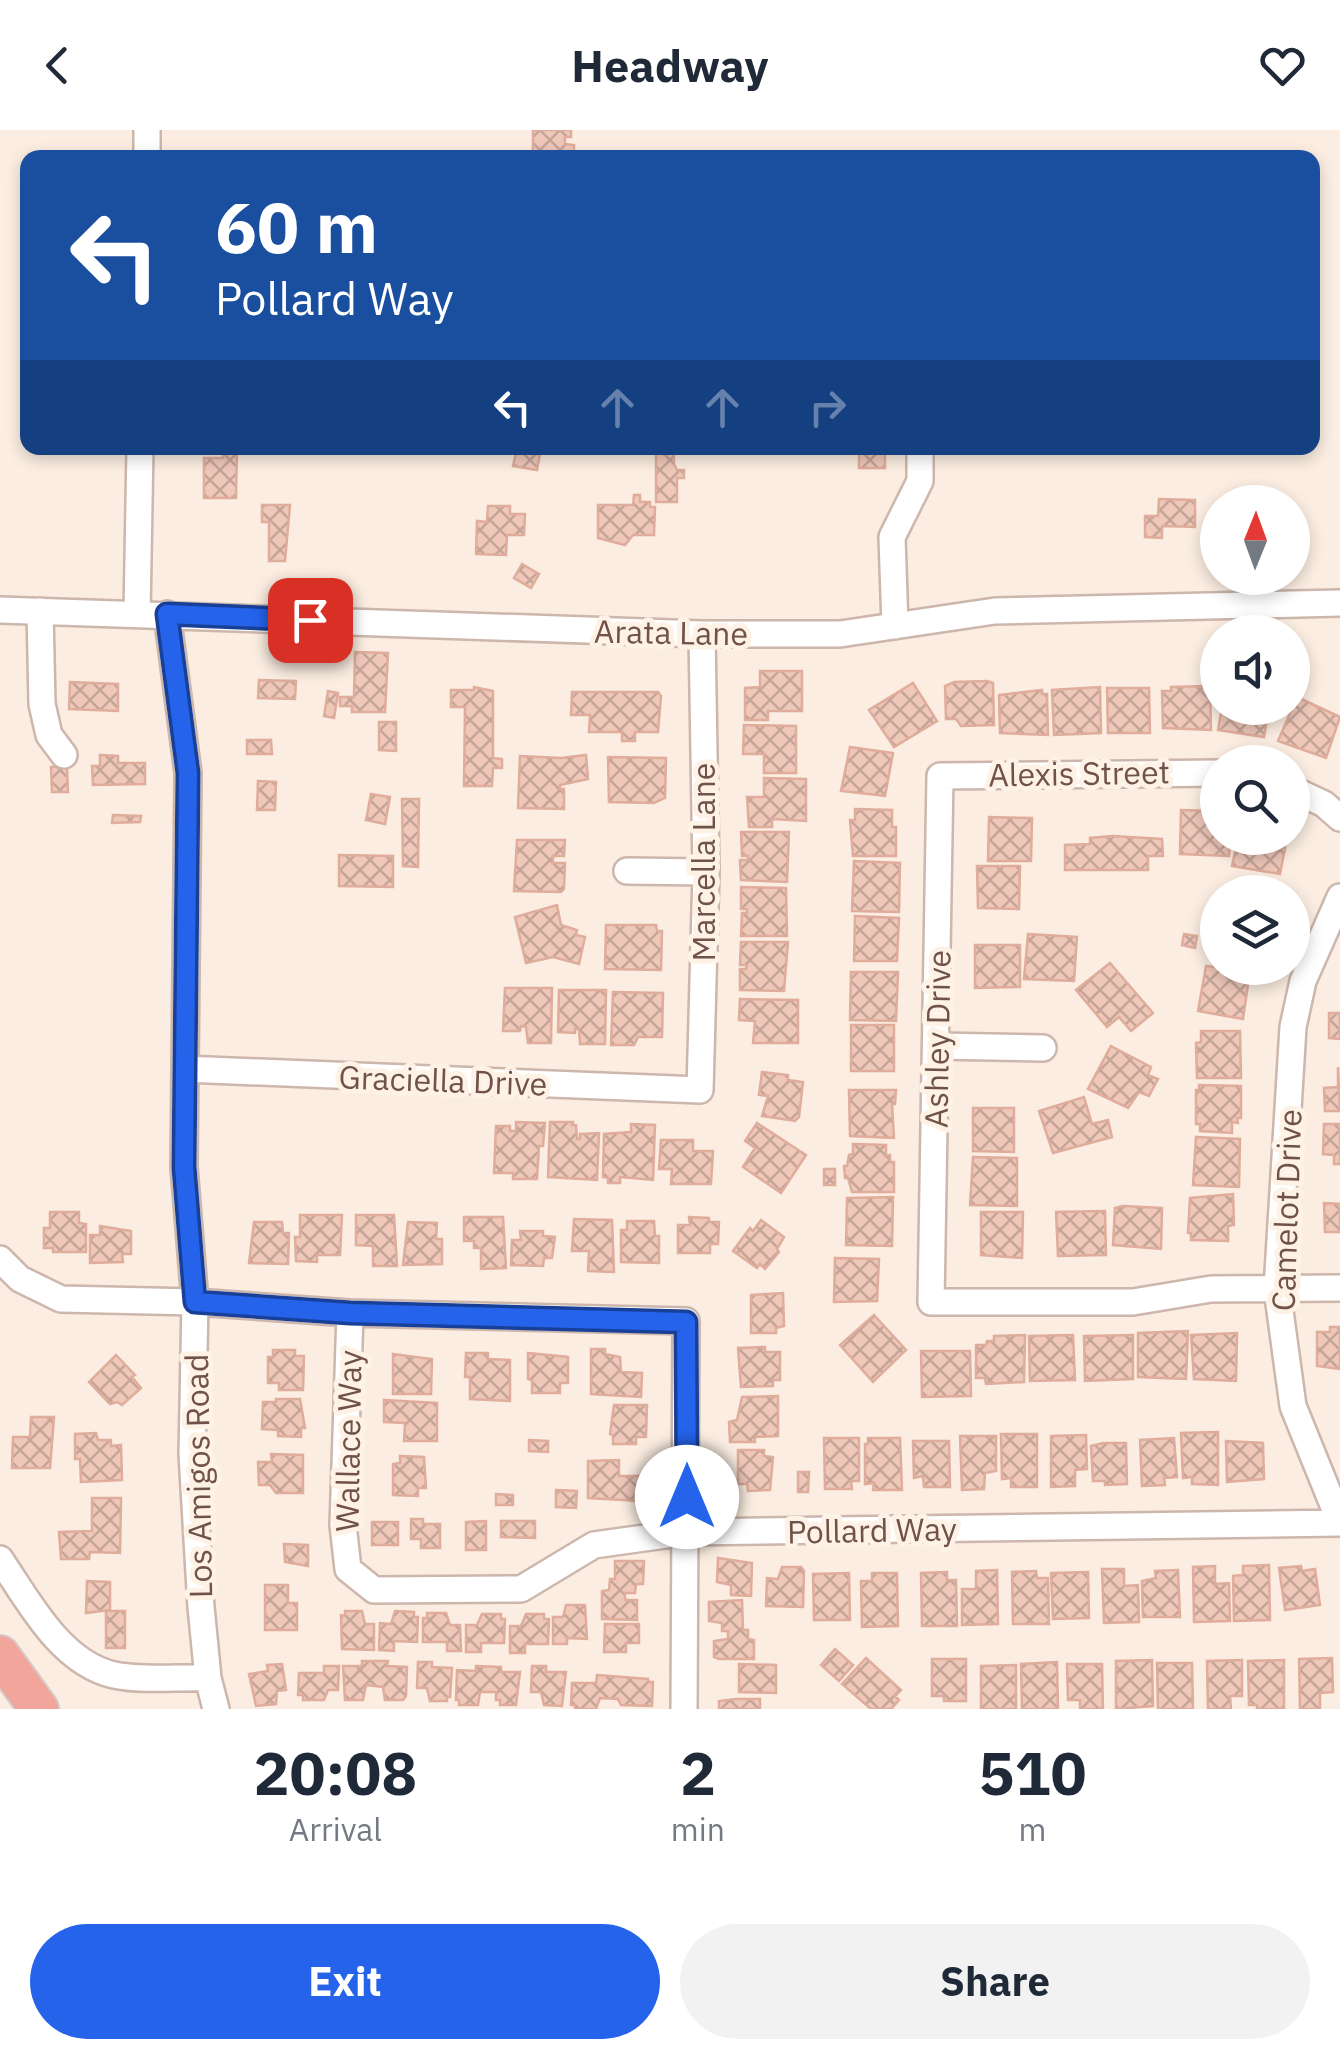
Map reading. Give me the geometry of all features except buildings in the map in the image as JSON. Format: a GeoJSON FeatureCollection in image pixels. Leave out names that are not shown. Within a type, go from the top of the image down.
{"type":"FeatureCollection","features":[{"type":"Feature","properties":{"kind":"highway"},"geometry":{"type":"LineString","coordinates":[[0,1655],[38,1709]]}},
{"type":"Feature","properties":{"kind":"street"},"geometry":{"type":"LineString","coordinates":[[137,614],[140,455]]}},
{"type":"Feature","properties":{"kind":"street"},"geometry":{"type":"LineString","coordinates":[[895,626],[892,537],[920,481],[920,455]]}},
{"type":"Feature","properties":{"kind":"street","name":"Arata Lane"},"geometry":{"type":"LineString","coordinates":[[0,610],[702,634],[840,634],[995,611],[1340,603]]}},
{"type":"Feature","properties":{"kind":"street"},"geometry":{"type":"LineString","coordinates":[[40,611],[42,704],[49,735],[64,756]]}},
{"type":"Feature","properties":{"kind":"street","name":"Los Amigos Road"},"geometry":{"type":"LineString","coordinates":[[167,614],[188,773],[184,1167],[195,1302],[192,1454],[195,1543],[208,1678],[216,1709]]}},
{"type":"Feature","properties":{"kind":"street","name":"Marcella Lane"},"geometry":{"type":"LineString","coordinates":[[700,1090],[706,872],[702,634]]}},
{"type":"Feature","properties":{"kind":"street","name":"Alexis Street"},"geometry":{"type":"LineString","coordinates":[[940,776],[1200,773]]}},
{"type":"Feature","properties":{"kind":"street","name":"Ashley Drive"},"geometry":{"type":"LineString","coordinates":[[940,776],[930,1302],[1133,1302],[1210,1289],[1278,1288]]}},
{"type":"Feature","properties":{"kind":"street"},"geometry":{"type":"LineString","coordinates":[[1310,798],[1340,818]]}},
{"type":"Feature","properties":{"kind":"street"},"geometry":{"type":"LineString","coordinates":[[627,870],[706,872]]}},
{"type":"Feature","properties":{"kind":"street","name":"Camelot Drive"},"geometry":{"type":"LineString","coordinates":[[1340,897],[1303,981],[1293,1028],[1278,1288],[1293,1406],[1340,1522]]}},
{"type":"Feature","properties":{"kind":"street"},"geometry":{"type":"LineString","coordinates":[[937,1046],[1043,1048]]}},
{"type":"Feature","properties":{"kind":"street","name":"Graciella Drive"},"geometry":{"type":"LineString","coordinates":[[186,1070],[700,1090]]}},
{"type":"Feature","properties":{"kind":"street"},"geometry":{"type":"LineString","coordinates":[[0,1259],[20,1279],[62,1299],[195,1302],[350,1313],[686,1322],[684,1709]]}},
{"type":"Feature","properties":{"kind":"street"},"geometry":{"type":"LineString","coordinates":[[1278,1288],[1340,1288]]}},
{"type":"Feature","properties":{"kind":"street","name":"Wallace Way"},"geometry":{"type":"LineString","coordinates":[[350,1313],[343,1525],[348,1569],[374,1590],[521,1589],[594,1545],[687,1532]]}},
{"type":"Feature","properties":{"kind":"street","name":"Pollard Way"},"geometry":{"type":"LineString","coordinates":[[687,1532],[1340,1522]]}},
{"type":"Feature","properties":{"kind":"street"},"geometry":{"type":"LineString","coordinates":[[0,1559],[44,1624],[80,1658],[112,1674],[208,1678]]}},
{"type":"Feature","properties":{"kind":"route"},"geometry":{"type":"LineString","coordinates":[[310,620],[167,614],[188,773],[184,1167],[195,1302],[350,1313],[686,1322],[687,1497]]}}]}
